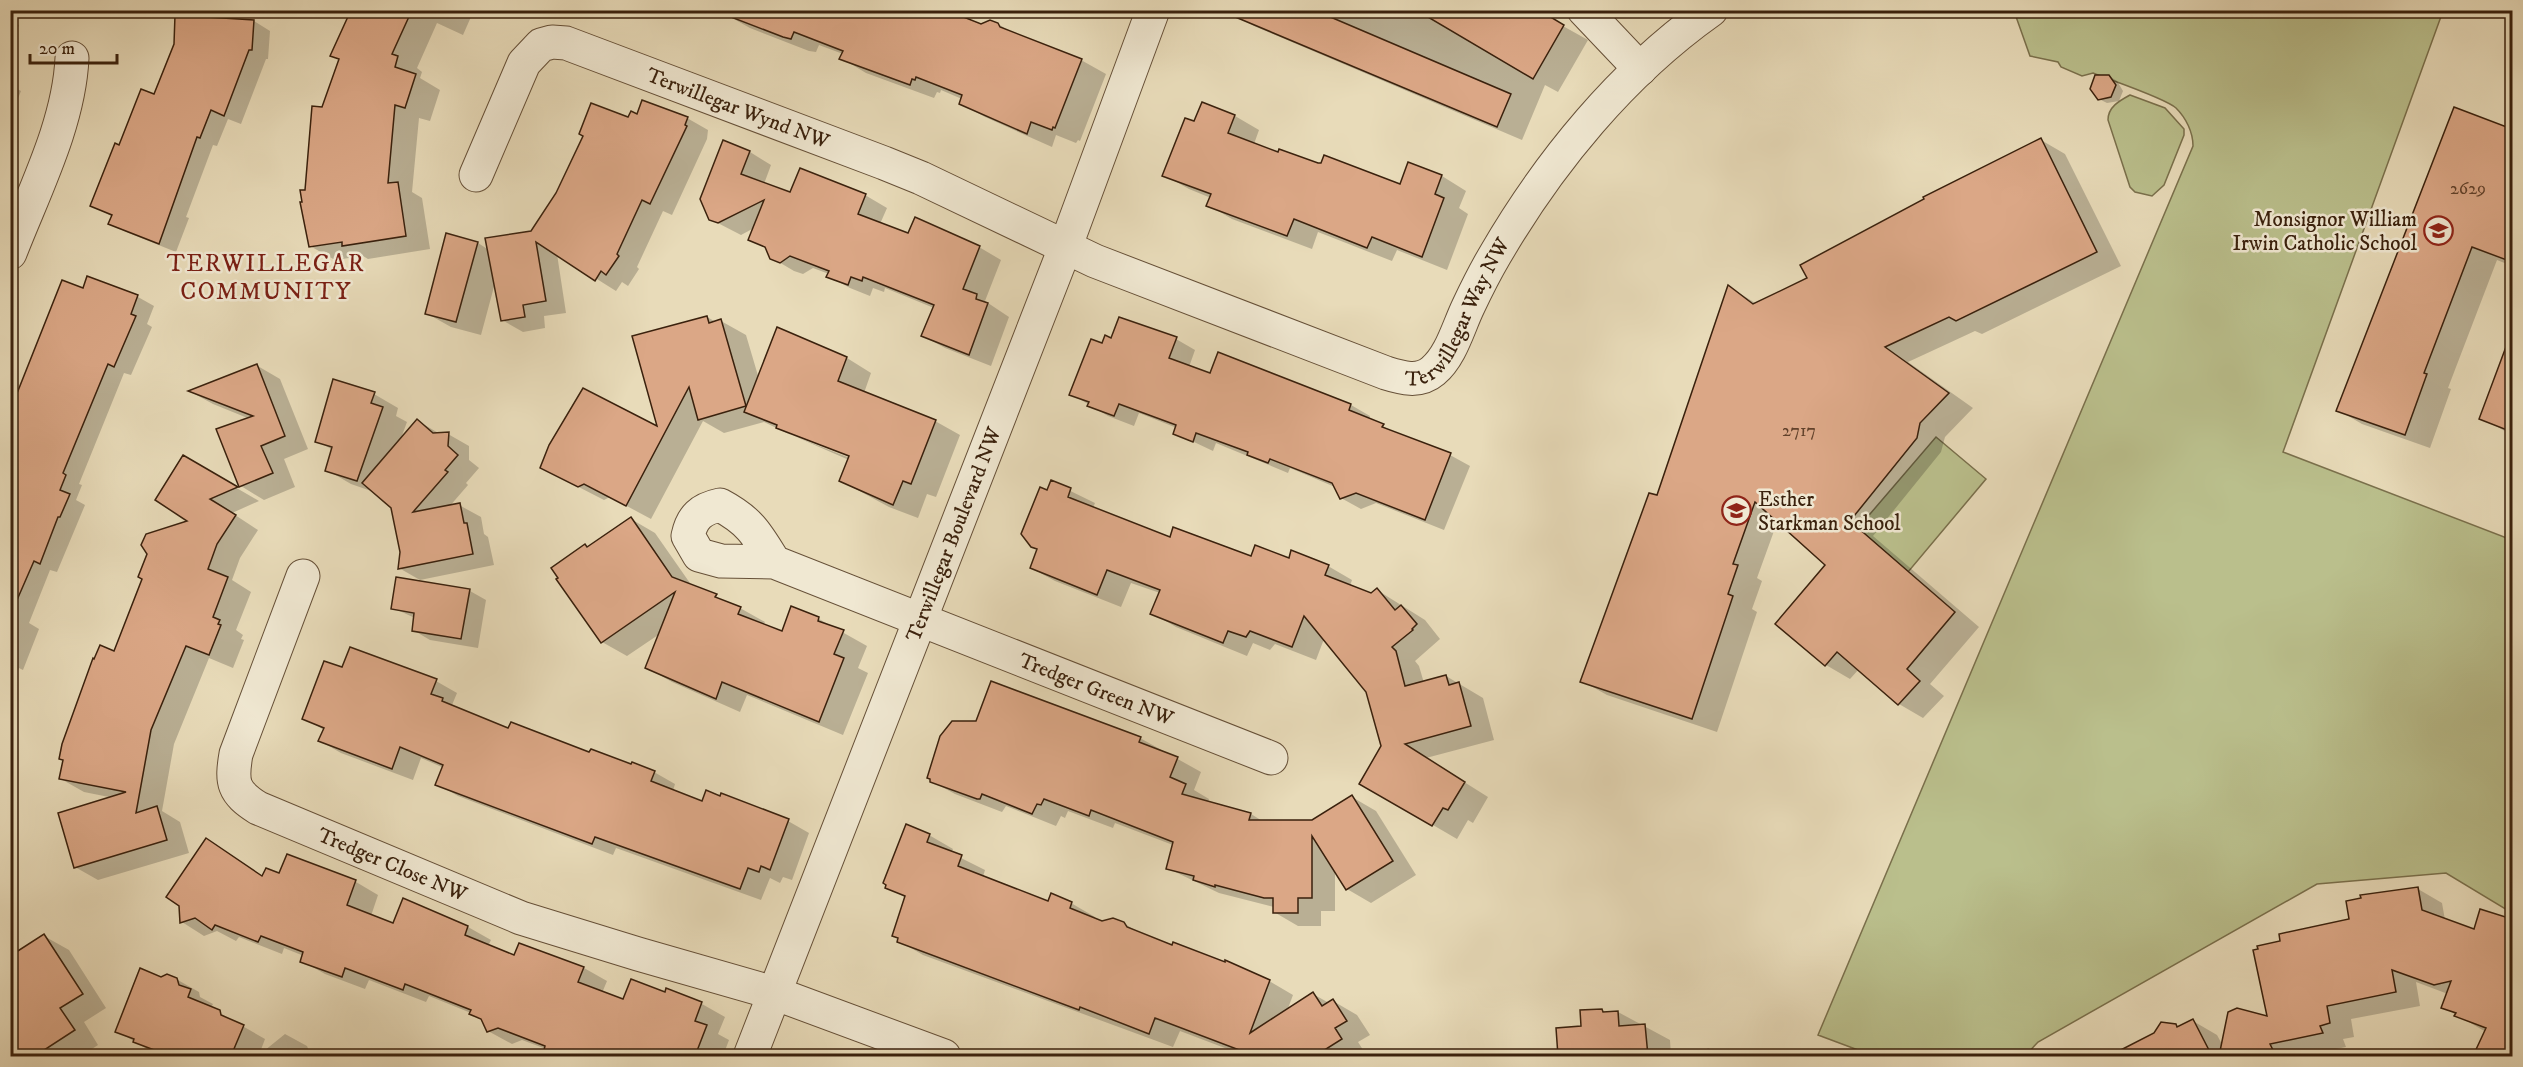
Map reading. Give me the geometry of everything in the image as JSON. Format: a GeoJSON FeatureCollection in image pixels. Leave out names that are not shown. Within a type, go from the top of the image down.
{"type":"FeatureCollection","features":[{"type":"Feature","properties":{"kind":"street","name":"Terwillegar Boulevard NW"},"geometry":{"type":"LineString","coordinates":[[750,1056],[1065,248],[1153,10]]}},
{"type":"Feature","properties":{"kind":"street"},"geometry":{"type":"LineString","coordinates":[[1584,10],[1640,69]]}},
{"type":"Feature","properties":{"kind":"street","name":"Terwillegar Way NW"},"geometry":{"type":"LineString","coordinates":[[1065,248],[1386,373],[1419,379],[1433,372],[1448,351],[1485,272],[1534,193],[1584,129],[1640,69],[1711,10]]}},
{"type":"Feature","properties":{"kind":"street","name":"Terwillegar Wynd NW"},"geometry":{"type":"LineString","coordinates":[[476,175],[524,63],[541,45],[552,42],[566,43],[912,174],[1065,248]]}},
{"type":"Feature","properties":{"kind":"street"},"geometry":{"type":"LineString","coordinates":[[11,249],[65,111],[71,86],[72,58]]}},
{"type":"Feature","properties":{"kind":"street","name":"Tredger Green NW"},"geometry":{"type":"LineString","coordinates":[[774,562],[1271,758]]}},
{"type":"Feature","properties":{"kind":"street","name":"Tredger Close NW"},"geometry":{"type":"LineString","coordinates":[[303,576],[236,754],[233,781],[238,793],[245,800],[258,808],[521,918],[774,993],[944,1056]]}},
{"type":"Feature","properties":{"kind":"green space"},"geometry":{"type":"Polygon","coordinates":[[[2014,11],[2443,11],[2283,452],[2512,540],[2512,913],[2446,873],[2317,884],[2038,1042],[2025,1056],[1874,1056],[1818,1035],[2193,146],[2186,121],[2170,104],[2093,73],[2082,76],[2061,67],[2058,62],[2030,56],[2014,11]]]}},
{"type":"Feature","properties":{"kind":"green space"},"geometry":{"type":"Polygon","coordinates":[[[2130,95],[2165,108],[2184,129],[2184,135],[2164,185],[2152,196],[2135,192],[2130,187],[2108,120],[2112,108],[2130,95]]]}},
{"type":"Feature","properties":{"kind":"green space"},"geometry":{"type":"Polygon","coordinates":[[[1936,437],[1986,479],[1908,572],[1858,528],[1936,437]]]}},
{"type":"Feature","properties":{"kind":"building"},"geometry":{"type":"Polygon","coordinates":[[[351,10],[412,10],[392,54],[398,56],[395,67],[416,74],[405,108],[395,105],[388,183],[398,182],[406,236],[342,246],[342,242],[309,247],[300,202],[302,202],[300,190],[305,190],[312,106],[322,107],[339,59],[330,56],[351,10]]]}},
{"type":"Feature","properties":{"kind":"building"},"geometry":{"type":"Polygon","coordinates":[[[718,10],[946,10],[981,24],[990,20],[998,23],[1000,27],[1082,59],[1055,128],[1053,127],[1052,130],[1031,122],[1027,134],[959,104],[962,95],[916,77],[915,80],[912,79],[910,85],[839,59],[843,51],[794,32],[791,39],[783,37],[718,12],[718,10]]]}},
{"type":"Feature","properties":{"kind":"building"},"geometry":{"type":"Polygon","coordinates":[[[1314,10],[1511,94],[1497,127],[1221,11],[1314,10]]]}},
{"type":"Feature","properties":{"kind":"building"},"geometry":{"type":"Polygon","coordinates":[[[1416,10],[1539,10],[1564,25],[1533,79],[1416,10]]]}},
{"type":"Feature","properties":{"kind":"building"},"geometry":{"type":"Polygon","coordinates":[[[175,15],[254,20],[252,50],[249,50],[224,116],[211,110],[200,138],[197,137],[159,244],[108,224],[112,215],[90,206],[115,143],[119,145],[141,89],[154,94],[174,44],[175,15]]]}},
{"type":"Feature","properties":{"kind":"building"},"geometry":{"type":"Polygon","coordinates":[[[2095,75],[2109,75],[2116,85],[2111,97],[2098,100],[2090,89],[2095,75]]]}},
{"type":"Feature","properties":{"kind":"building"},"geometry":{"type":"Polygon","coordinates":[[[642,100],[688,117],[685,125],[687,126],[650,204],[642,200],[617,254],[619,256],[606,275],[601,271],[595,281],[536,242],[546,301],[523,305],[525,317],[501,321],[485,238],[531,231],[556,193],[583,136],[579,134],[591,103],[628,117],[631,111],[637,114],[642,100]]]}},
{"type":"Feature","properties":{"kind":"building"},"geometry":{"type":"Polygon","coordinates":[[[1202,102],[1235,115],[1228,133],[1278,152],[1279,149],[1318,163],[1321,163],[1324,155],[1400,184],[1408,162],[1442,175],[1435,194],[1444,198],[1422,257],[1372,237],[1367,248],[1294,219],[1287,236],[1206,206],[1211,194],[1162,176],[1185,118],[1194,121],[1202,102]]]}},
{"type":"Feature","properties":{"kind":"building","name":"Monsignor William Irwin Catholic School"},"geometry":{"type":"Polygon","coordinates":[[[2454,107],[2512,129],[2512,262],[2472,247],[2424,373],[2427,374],[2405,435],[2336,411],[2454,107]]]}},
{"type":"Feature","properties":{"kind":"building"},"geometry":{"type":"Polygon","coordinates":[[[2041,138],[2097,252],[1956,321],[1949,317],[1885,347],[1949,393],[1920,423],[1917,438],[1850,521],[1955,612],[1907,669],[1920,681],[1898,705],[1837,652],[1825,666],[1775,624],[1825,565],[1755,502],[1733,564],[1738,565],[1728,594],[1733,596],[1692,719],[1580,682],[1649,493],[1657,495],[1728,285],[1753,304],[1807,278],[1800,265],[1924,199],[1923,197],[2041,138]]]}},
{"type":"Feature","properties":{"kind":"building"},"geometry":{"type":"Polygon","coordinates":[[[723,140],[750,151],[741,174],[790,192],[800,168],[866,194],[858,214],[908,233],[915,217],[980,246],[963,289],[977,294],[976,299],[988,303],[969,355],[921,336],[934,305],[863,277],[862,281],[851,277],[848,285],[826,277],[829,271],[790,256],[780,263],[770,259],[765,247],[748,240],[764,200],[718,223],[709,220],[700,199],[723,140]]]}},
{"type":"Feature","properties":{"kind":"building"},"geometry":{"type":"Polygon","coordinates":[[[446,233],[478,242],[456,322],[425,314],[446,233]]]}},
{"type":"Feature","properties":{"kind":"building"},"geometry":{"type":"Polygon","coordinates":[[[87,276],[138,295],[131,314],[136,316],[114,367],[108,364],[63,473],[66,475],[60,490],[70,494],[58,517],[40,564],[34,561],[10,616],[10,411],[62,280],[83,288],[87,276]]]}},
{"type":"Feature","properties":{"kind":"building"},"geometry":{"type":"Polygon","coordinates":[[[707,316],[709,323],[721,319],[746,406],[698,420],[689,387],[626,506],[584,484],[578,487],[540,468],[549,445],[583,388],[657,426],[632,336],[707,316]]]}},
{"type":"Feature","properties":{"kind":"building"},"geometry":{"type":"Polygon","coordinates":[[[1119,317],[1177,337],[1169,358],[1210,373],[1218,352],[1351,404],[1349,410],[1384,424],[1382,427],[1451,453],[1425,520],[1356,493],[1340,499],[1332,483],[1270,459],[1268,463],[1247,455],[1248,452],[1196,433],[1193,442],[1173,434],[1176,425],[1119,404],[1114,416],[1087,406],[1089,402],[1069,395],[1091,339],[1102,343],[1105,335],[1111,338],[1119,317]]]}},
{"type":"Feature","properties":{"kind":"building"},"geometry":{"type":"Polygon","coordinates":[[[777,327],[847,357],[838,381],[936,420],[911,484],[903,481],[893,505],[839,481],[849,456],[776,428],[777,425],[744,412],[777,327]]]}},
{"type":"Feature","properties":{"kind":"building"},"geometry":{"type":"Polygon","coordinates":[[[2510,336],[2512,337],[2512,432],[2479,419],[2510,336]]]}},
{"type":"Feature","properties":{"kind":"building"},"geometry":{"type":"Polygon","coordinates":[[[257,364],[285,436],[261,446],[273,473],[239,487],[216,429],[253,416],[188,391],[257,364]]]}},
{"type":"Feature","properties":{"kind":"building"},"geometry":{"type":"Polygon","coordinates":[[[333,379],[375,392],[371,403],[383,407],[357,481],[325,471],[332,447],[315,442],[333,379]]]}},
{"type":"Feature","properties":{"kind":"building"},"geometry":{"type":"Polygon","coordinates":[[[417,419],[433,433],[449,432],[448,446],[458,455],[445,470],[448,472],[413,512],[460,503],[464,523],[467,523],[473,554],[398,569],[400,552],[391,508],[362,483],[417,419]]]}},
{"type":"Feature","properties":{"kind":"building"},"geometry":{"type":"Polygon","coordinates":[[[183,455],[238,487],[210,499],[236,515],[217,544],[208,569],[228,577],[213,617],[220,620],[218,624],[221,625],[209,655],[186,646],[151,730],[136,813],[157,806],[167,840],[74,868],[58,813],[126,792],[59,779],[63,760],[59,759],[62,744],[93,658],[100,645],[114,651],[142,579],[138,577],[147,554],[141,545],[146,534],[187,521],[155,500],[183,455]]]}},
{"type":"Feature","properties":{"kind":"building"},"geometry":{"type":"Polygon","coordinates":[[[1051,480],[1071,488],[1068,497],[1170,537],[1173,527],[1251,556],[1255,545],[1289,558],[1291,550],[1329,565],[1325,575],[1371,593],[1377,588],[1395,610],[1401,605],[1417,624],[1392,647],[1396,651],[1405,686],[1446,675],[1449,685],[1459,682],[1471,726],[1405,744],[1465,782],[1448,810],[1443,808],[1432,826],[1359,784],[1381,746],[1366,692],[1304,616],[1292,647],[1250,631],[1246,637],[1228,631],[1223,643],[1150,614],[1160,590],[1107,570],[1097,595],[1030,568],[1037,549],[1031,547],[1021,534],[1040,487],[1047,490],[1051,480]]]}},
{"type":"Feature","properties":{"kind":"building"},"geometry":{"type":"Polygon","coordinates":[[[631,517],[672,577],[717,594],[715,597],[741,607],[738,614],[782,631],[791,606],[819,617],[818,621],[844,630],[834,654],[844,658],[819,722],[722,682],[716,699],[645,668],[675,592],[601,643],[556,579],[558,578],[551,568],[585,544],[587,547],[631,517]]]}},
{"type":"Feature","properties":{"kind":"building"},"geometry":{"type":"Polygon","coordinates":[[[396,577],[470,589],[461,639],[412,631],[414,613],[391,609],[396,577]]]}},
{"type":"Feature","properties":{"kind":"building"},"geometry":{"type":"Polygon","coordinates":[[[350,647],[437,679],[431,694],[443,698],[442,701],[508,728],[511,722],[589,752],[591,749],[631,764],[632,762],[655,771],[651,781],[702,801],[706,790],[720,796],[721,793],[789,819],[770,870],[761,866],[759,872],[748,868],[740,889],[595,837],[592,844],[435,785],[443,765],[400,747],[392,769],[318,741],[324,728],[302,719],[324,661],[342,667],[350,647]]]}},
{"type":"Feature","properties":{"kind":"building"},"geometry":{"type":"Polygon","coordinates":[[[991,681],[1141,737],[1139,742],[1178,757],[1170,777],[1186,784],[1182,794],[1251,813],[1249,820],[1312,820],[1352,795],[1393,861],[1346,890],[1312,836],[1312,898],[1298,898],[1298,913],[1273,913],[1273,898],[1264,898],[1215,885],[1215,887],[1193,880],[1194,876],[1166,869],[1173,842],[1091,810],[1089,816],[1044,799],[1041,805],[1037,804],[1032,814],[982,794],[980,799],[977,799],[930,782],[927,778],[940,736],[952,721],[976,721],[991,681]]]}},
{"type":"Feature","properties":{"kind":"building"},"geometry":{"type":"Polygon","coordinates":[[[906,824],[930,834],[927,842],[962,855],[958,866],[1048,901],[1051,893],[1072,902],[1070,908],[1102,921],[1113,918],[1124,922],[1127,927],[1172,945],[1173,942],[1225,962],[1225,960],[1270,980],[1250,1033],[1313,992],[1322,1006],[1333,999],[1347,1021],[1335,1028],[1342,1039],[1315,1056],[1255,1056],[1155,1018],[1149,1034],[897,942],[898,938],[892,936],[905,896],[885,888],[886,885],[883,883],[906,824]]]}},
{"type":"Feature","properties":{"kind":"building"},"geometry":{"type":"Polygon","coordinates":[[[206,838],[262,876],[266,868],[279,873],[287,854],[356,880],[347,905],[393,923],[403,898],[468,926],[465,935],[514,955],[519,943],[584,967],[578,982],[623,999],[631,979],[665,992],[666,988],[702,1002],[695,1021],[707,1025],[695,1056],[560,1056],[544,1050],[545,1046],[498,1028],[487,1032],[481,1019],[469,1014],[471,1010],[405,984],[403,990],[345,968],[342,977],[300,962],[303,952],[261,936],[258,942],[215,925],[212,930],[195,918],[180,923],[179,906],[166,897],[206,838]]]}},
{"type":"Feature","properties":{"kind":"building"},"geometry":{"type":"Polygon","coordinates":[[[2418,887],[2422,910],[2474,929],[2480,909],[2512,919],[2512,1056],[2473,1056],[2486,1028],[2454,1016],[2456,1013],[2441,1008],[2451,981],[2434,985],[2392,970],[2396,992],[2327,1006],[2330,1023],[2320,1026],[2323,1033],[2270,1044],[2276,1056],[2219,1056],[2228,1012],[2237,1008],[2267,1016],[2253,950],[2258,949],[2257,946],[2280,941],[2279,934],[2349,919],[2346,901],[2361,898],[2360,895],[2418,887]]]}},
{"type":"Feature","properties":{"kind":"building"},"geometry":{"type":"Polygon","coordinates":[[[44,934],[83,994],[60,1008],[75,1030],[35,1056],[10,1056],[10,956],[44,934]]]}},
{"type":"Feature","properties":{"kind":"building"},"geometry":{"type":"Polygon","coordinates":[[[140,968],[161,977],[167,974],[177,978],[179,985],[191,989],[188,997],[220,1010],[221,1015],[244,1025],[231,1056],[170,1056],[133,1042],[134,1039],[115,1032],[140,968]]]}},
{"type":"Feature","properties":{"kind":"building"},"geometry":{"type":"Polygon","coordinates":[[[1602,1009],[1603,1012],[1618,1011],[1619,1026],[1645,1024],[1648,1056],[1558,1056],[1556,1028],[1581,1026],[1580,1010],[1602,1009]]]}},
{"type":"Feature","properties":{"kind":"building"},"geometry":{"type":"Polygon","coordinates":[[[2193,1019],[2212,1056],[2109,1056],[2154,1033],[2161,1022],[2176,1024],[2177,1027],[2193,1019]]]}},
{"type":"Feature","properties":{"kind":"place","name":"Monsignor William Irwin Catholic School"},"geometry":{"type":"Point","coordinates":[2438,231]}},
{"type":"Feature","properties":{"kind":"place","name":"Esther Starkman School"},"geometry":{"type":"Point","coordinates":[1737,511]}},
{"type":"Feature","properties":{"kind":"district","name":"TERWILLEGAR COMMUNITY"},"geometry":{"type":"Point","coordinates":[266,277]}}]}
